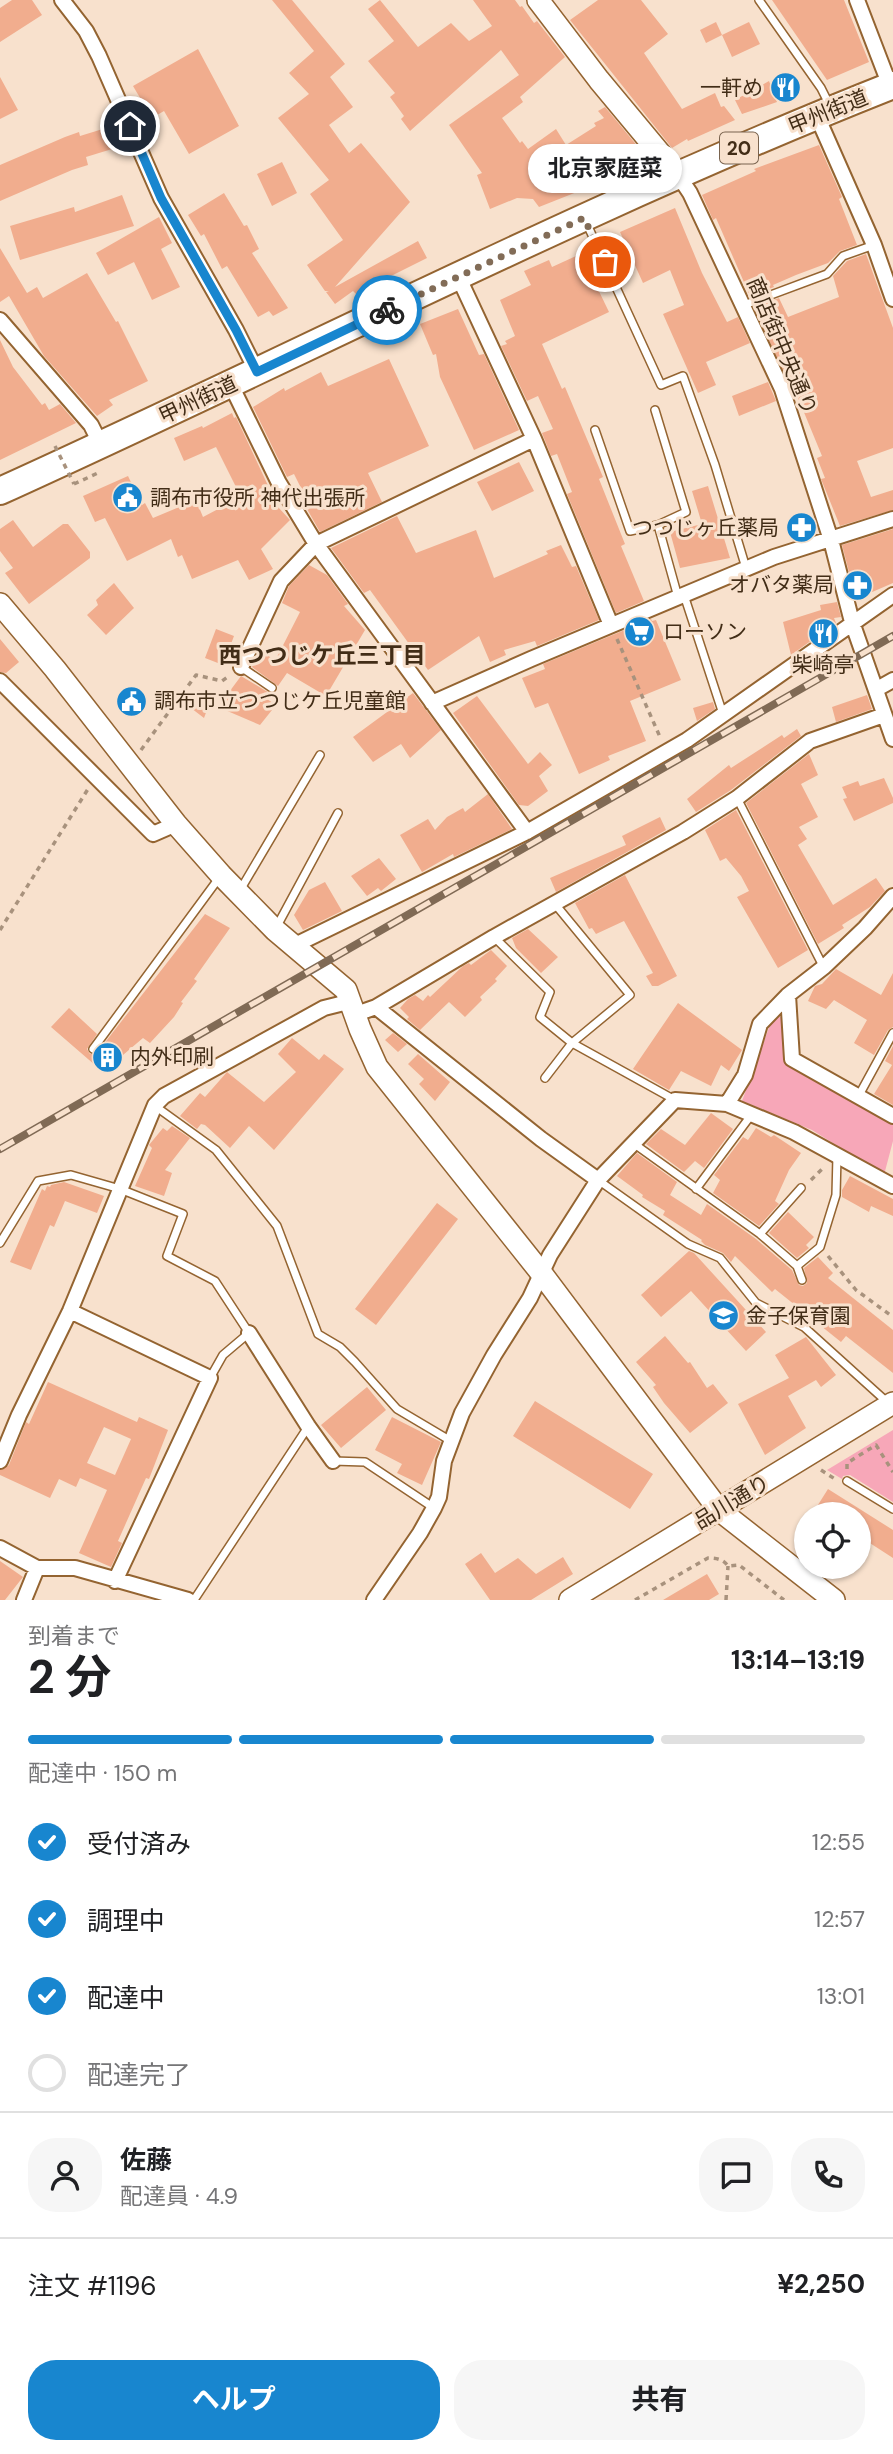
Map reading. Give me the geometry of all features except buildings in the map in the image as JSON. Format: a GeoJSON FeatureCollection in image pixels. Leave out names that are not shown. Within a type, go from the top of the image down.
{"type":"FeatureCollection","features":[{"type":"Feature","properties":{"kind":"highway","name":"甲州街道"},"geometry":{"type":"LineString","coordinates":[[0,491],[678,175],[892,86]]}},
{"type":"Feature","properties":{"kind":"street"},"geometry":{"type":"LineString","coordinates":[[62,0],[86,31],[99,55],[161,198],[257,372]]}},
{"type":"Feature","properties":{"kind":"street"},"geometry":{"type":"LineString","coordinates":[[538,0],[599,80],[678,175]]}},
{"type":"Feature","properties":{"kind":"street"},"geometry":{"type":"LineString","coordinates":[[857,0],[892,86]]}},
{"type":"Feature","properties":{"kind":"street"},"geometry":{"type":"LineString","coordinates":[[825,113],[893,299]]}},
{"type":"Feature","properties":{"kind":"street","name":"商店街中央通り"},"geometry":{"type":"LineString","coordinates":[[678,175],[690,193],[782,389],[831,540],[852,622],[893,739]]}},
{"type":"Feature","properties":{"kind":"street"},"geometry":{"type":"LineString","coordinates":[[458,276],[534,439],[611,625]]}},
{"type":"Feature","properties":{"kind":"street"},"geometry":{"type":"LineString","coordinates":[[0,320],[91,425],[101,445]]}},
{"type":"Feature","properties":{"kind":"street"},"geometry":{"type":"LineString","coordinates":[[231,385],[279,483],[316,544],[527,832]]}},
{"type":"Feature","properties":{"kind":"street"},"geometry":{"type":"LineString","coordinates":[[241,667],[281,581],[316,544],[534,439]]}},
{"type":"Feature","properties":{"kind":"street"},"geometry":{"type":"LineString","coordinates":[[432,703],[746,568],[810,544],[831,540],[893,519]]}},
{"type":"Feature","properties":{"kind":"street"},"geometry":{"type":"LineString","coordinates":[[293,946],[527,832],[666,752],[893,595]]}},
{"type":"Feature","properties":{"kind":"street"},"geometry":{"type":"LineString","coordinates":[[0,604],[55,669],[176,824],[275,930],[346,989],[361,1007],[598,1180]]}},
{"type":"Feature","properties":{"kind":"street"},"geometry":{"type":"LineString","coordinates":[[877,689],[893,680]]}},
{"type":"Feature","properties":{"kind":"street"},"geometry":{"type":"LineString","coordinates":[[0,681],[153,834],[176,824]]}},
{"type":"Feature","properties":{"kind":"street"},"geometry":{"type":"LineString","coordinates":[[0,1461],[19,1415],[71,1311],[155,1105],[164,1096],[324,1008],[361,1007],[494,937],[683,832],[737,798],[810,741],[884,715]]}},
{"type":"Feature","properties":{"kind":"street"},"geometry":{"type":"LineString","coordinates":[[727,1104],[745,1075],[760,1024],[788,995],[824,967],[865,928],[893,896]]}},
{"type":"Feature","properties":{"kind":"street"},"geometry":{"type":"LineString","coordinates":[[788,995],[792,1059],[893,1116]]}},
{"type":"Feature","properties":{"kind":"street"},"geometry":{"type":"LineString","coordinates":[[361,1007],[377,1067],[542,1274],[719,1510],[834,1600]]}},
{"type":"Feature","properties":{"kind":"street"},"geometry":{"type":"LineString","coordinates":[[374,1600],[434,1508],[439,1497],[444,1461],[451,1441],[475,1390],[542,1274],[550,1255],[598,1180],[675,1100],[727,1104],[794,1132],[893,1186]]}},
{"type":"Feature","properties":{"kind":"street"},"geometry":{"type":"LineString","coordinates":[[71,1311],[210,1378],[116,1581]]}},
{"type":"Feature","properties":{"kind":"street"},"geometry":{"type":"LineString","coordinates":[[249,1333],[333,1461]]}},
{"type":"Feature","properties":{"kind":"street","name":"品川通り"},"geometry":{"type":"LineString","coordinates":[[570,1600],[891,1404]]}},
{"type":"Feature","properties":{"kind":"street"},"geometry":{"type":"LineString","coordinates":[[0,1548],[37,1568],[75,1568],[191,1600]]}},
{"type":"Feature","properties":{"kind":"street"},"geometry":{"type":"LineString","coordinates":[[24,1600],[37,1568]]}},
{"type":"Feature","properties":{"kind":"lane"},"geometry":{"type":"LineString","coordinates":[[759,0],[821,88],[825,113]]}},
{"type":"Feature","properties":{"kind":"lane"},"geometry":{"type":"LineString","coordinates":[[584,218],[662,385],[683,376],[715,465],[746,568]]}},
{"type":"Feature","properties":{"kind":"lane"},"geometry":{"type":"LineString","coordinates":[[744,305],[827,274],[843,256],[874,246]]}},
{"type":"Feature","properties":{"kind":"lane"},"geometry":{"type":"LineString","coordinates":[[595,430],[630,531],[658,525],[686,512],[655,410]]}},
{"type":"Feature","properties":{"kind":"lane"},"geometry":{"type":"LineString","coordinates":[[658,525],[723,714]]}},
{"type":"Feature","properties":{"kind":"lane"},"geometry":{"type":"LineString","coordinates":[[241,667],[272,688]]}},
{"type":"Feature","properties":{"kind":"lane"},"geometry":{"type":"LineString","coordinates":[[239,892],[320,755]]}},
{"type":"Feature","properties":{"kind":"lane"},"geometry":{"type":"LineString","coordinates":[[737,798],[824,967]]}},
{"type":"Feature","properties":{"kind":"lane"},"geometry":{"type":"LineString","coordinates":[[275,930],[338,813]]}},
{"type":"Feature","properties":{"kind":"lane"},"geometry":{"type":"LineString","coordinates":[[93,1049],[221,875]]}},
{"type":"Feature","properties":{"kind":"lane"},"geometry":{"type":"LineString","coordinates":[[545,1078],[572,1043],[630,995],[555,904]]}},
{"type":"Feature","properties":{"kind":"lane"},"geometry":{"type":"LineString","coordinates":[[494,937],[550,992],[540,1017],[572,1043],[675,1100]]}},
{"type":"Feature","properties":{"kind":"lane"},"geometry":{"type":"LineString","coordinates":[[857,1098],[893,1033]]}},
{"type":"Feature","properties":{"kind":"lane"},"geometry":{"type":"LineString","coordinates":[[155,1105],[216,1150],[277,1226],[318,1334],[340,1347],[397,1409],[451,1441]]}},
{"type":"Feature","properties":{"kind":"lane"},"geometry":{"type":"LineString","coordinates":[[696,1189],[752,1114]]}},
{"type":"Feature","properties":{"kind":"lane"},"geometry":{"type":"LineString","coordinates":[[632,1143],[760,1234],[797,1266],[802,1280]]}},
{"type":"Feature","properties":{"kind":"lane"},"geometry":{"type":"LineString","coordinates":[[797,1266],[820,1247],[836,1195],[837,1156]]}},
{"type":"Feature","properties":{"kind":"lane"},"geometry":{"type":"LineString","coordinates":[[0,1243],[38,1181],[71,1175],[120,1189],[183,1214],[167,1256],[215,1281],[249,1333],[223,1355],[210,1378]]}},
{"type":"Feature","properties":{"kind":"lane"},"geometry":{"type":"LineString","coordinates":[[598,1180],[688,1244],[720,1258],[756,1303],[804,1327],[891,1404]]}},
{"type":"Feature","properties":{"kind":"lane"},"geometry":{"type":"LineString","coordinates":[[760,1234],[801,1188]]}},
{"type":"Feature","properties":{"kind":"lane"},"geometry":{"type":"LineString","coordinates":[[191,1600],[308,1426]]}},
{"type":"Feature","properties":{"kind":"lane"},"geometry":{"type":"LineString","coordinates":[[333,1461],[365,1462],[434,1508]]}},
{"type":"Feature","properties":{"kind":"lane"},"geometry":{"type":"LineString","coordinates":[[846,1481],[893,1510]]}},
{"type":"Feature","properties":{"kind":"path"},"geometry":{"type":"LineString","coordinates":[[55,446],[74,484],[100,472]]}},
{"type":"Feature","properties":{"kind":"path"},"geometry":{"type":"LineString","coordinates":[[611,625],[666,752]]}},
{"type":"Feature","properties":{"kind":"path"},"geometry":{"type":"LineString","coordinates":[[127,764],[196,675],[222,681],[241,667]]}},
{"type":"Feature","properties":{"kind":"path"},"geometry":{"type":"LineString","coordinates":[[0,930],[95,776]]}},
{"type":"Feature","properties":{"kind":"path"},"geometry":{"type":"LineString","coordinates":[[801,1188],[837,1156]]}},
{"type":"Feature","properties":{"kind":"path"},"geometry":{"type":"LineString","coordinates":[[820,1247],[856,1290],[893,1317]]}},
{"type":"Feature","properties":{"kind":"path"},"geometry":{"type":"LineString","coordinates":[[873,1437],[893,1472]]}},
{"type":"Feature","properties":{"kind":"path"},"geometry":{"type":"LineString","coordinates":[[819,1469],[843,1483],[846,1481],[847,1463],[876,1445]]}},
{"type":"Feature","properties":{"kind":"path"},"geometry":{"type":"LineString","coordinates":[[635,1600],[708,1558],[724,1561],[727,1566],[726,1600]]}},
{"type":"Feature","properties":{"kind":"path"},"geometry":{"type":"LineString","coordinates":[[727,1566],[739,1565],[785,1600]]}},
{"type":"Feature","properties":{"kind":"shaded area"},"geometry":{"type":"Polygon","coordinates":[[[774,1014],[785,1019],[787,1063],[893,1124],[893,1141],[884,1175],[812,1130],[742,1101],[774,1014]]]}},
{"type":"Feature","properties":{"kind":"shaded area"},"geometry":{"type":"Polygon","coordinates":[[[893,1430],[893,1502],[850,1475],[843,1476],[842,1479],[827,1470],[893,1430]]]}},
{"type":"Feature","properties":{"kind":"railway"},"geometry":{"type":"LineString","coordinates":[[0,1149],[893,636]]}},
{"type":"Feature","properties":{"kind":"way so far"},"geometry":{"type":"LineString","coordinates":[[387,310],[584,218],[605,262]]}},
{"type":"Feature","properties":{"kind":"place","name":"一軒め"},"geometry":{"type":"Point","coordinates":[786,88]}},
{"type":"Feature","properties":{"kind":"place","name":"北京家庭菜"},"geometry":{"type":"Point","coordinates":[605,262]}},
{"type":"Feature","properties":{"kind":"place","name":"調布市役所 神代出張所"},"geometry":{"type":"Point","coordinates":[127,498]}},
{"type":"Feature","properties":{"kind":"place","name":"つつじヶ丘薬局"},"geometry":{"type":"Point","coordinates":[802,528]}},
{"type":"Feature","properties":{"kind":"place","name":"オバタ薬局"},"geometry":{"type":"Point","coordinates":[857,585]}},
{"type":"Feature","properties":{"kind":"place","name":"ローソン"},"geometry":{"type":"Point","coordinates":[640,632]}},
{"type":"Feature","properties":{"kind":"place","name":"柴崎亭"},"geometry":{"type":"Point","coordinates":[823,633]}},
{"type":"Feature","properties":{"kind":"place","name":"調布市立つつじケ丘児童館"},"geometry":{"type":"Point","coordinates":[131,701]}},
{"type":"Feature","properties":{"kind":"place","name":"内外印刷"},"geometry":{"type":"Point","coordinates":[107,1057]}},
{"type":"Feature","properties":{"kind":"place","name":"金子保育園"},"geometry":{"type":"Point","coordinates":[723,1316]}},
{"type":"Feature","properties":{"kind":"district","name":"西つつじケ丘三丁目"},"geometry":{"type":"Point","coordinates":[322,655]}},
{"type":"Feature","properties":{"kind":"route"},"geometry":{"type":"LineString","coordinates":[[130,126],[161,198],[257,372],[387,310]]}}]}
